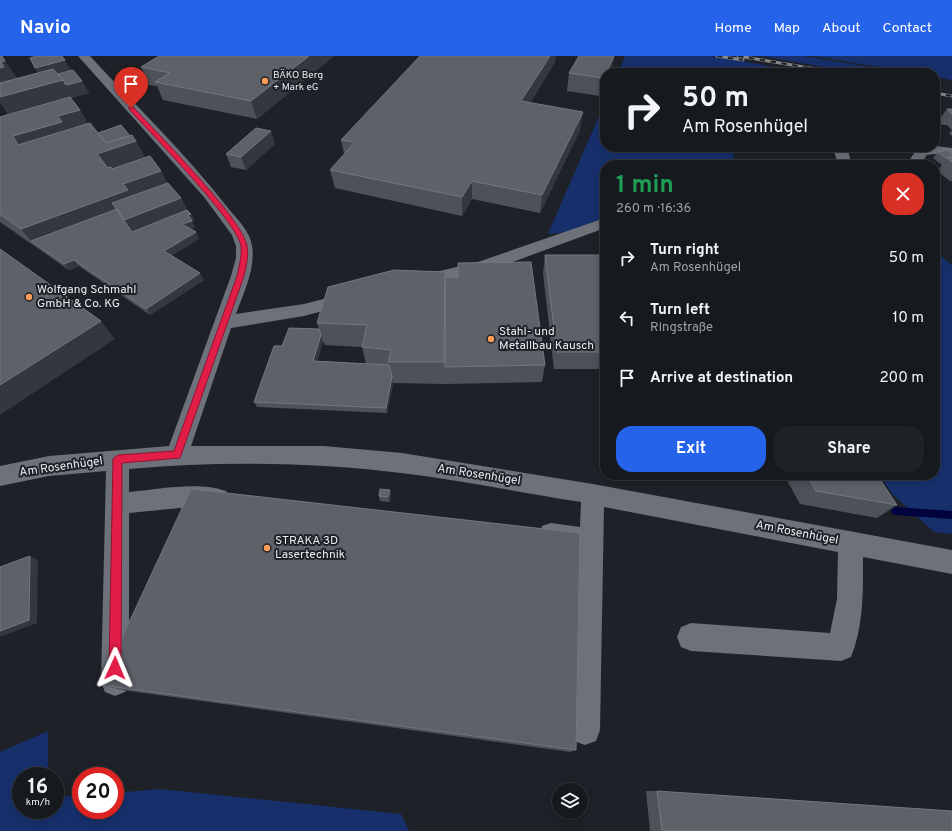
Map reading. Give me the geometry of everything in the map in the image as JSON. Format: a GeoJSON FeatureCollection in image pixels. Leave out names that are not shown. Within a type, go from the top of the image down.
{"type":"FeatureCollection","features":[{"type":"Feature","properties":{"kind":"street"},"geometry":{"type":"LineString","coordinates":[[84,56],[209,194],[240,234],[244,246],[244,258],[240,276],[177,455]]}},
{"type":"Feature","properties":{"kind":"street"},"geometry":{"type":"LineString","coordinates":[[940,151],[952,152]]}},
{"type":"Feature","properties":{"kind":"street"},"geometry":{"type":"LineString","coordinates":[[400,286],[482,267],[600,225]]}},
{"type":"Feature","properties":{"kind":"street"},"geometry":{"type":"LineString","coordinates":[[225,322],[304,310],[371,294]]}},
{"type":"Feature","properties":{"kind":"street","name":"Am Rosenhügel"},"geometry":{"type":"LineString","coordinates":[[0,476],[49,466],[177,455],[324,456],[402,463],[592,494],[850,544],[952,562]]}},
{"type":"Feature","properties":{"kind":"street"},"geometry":{"type":"LineString","coordinates":[[115,683],[118,459]]}},
{"type":"Feature","properties":{"kind":"street"},"geometry":{"type":"LineString","coordinates":[[585,730],[592,494]]}},
{"type":"Feature","properties":{"kind":"street"},"geometry":{"type":"LineString","coordinates":[[118,504],[163,498],[201,496],[240,500]]}},
{"type":"Feature","properties":{"kind":"street"},"geometry":{"type":"LineString","coordinates":[[531,532],[591,540]]}},
{"type":"Feature","properties":{"kind":"street"},"geometry":{"type":"LineString","coordinates":[[691,637],[841,647],[850,599],[850,544]]}},
{"type":"Feature","properties":{"kind":"shaded area"},"geometry":{"type":"Polygon","coordinates":[[[625,56],[710,56],[781,68],[620,68],[625,56]]]}},
{"type":"Feature","properties":{"kind":"shaded area"},"geometry":{"type":"Polygon","coordinates":[[[760,56],[805,56],[875,68],[830,68],[760,56]]]}},
{"type":"Feature","properties":{"kind":"shaded area"},"geometry":{"type":"Polygon","coordinates":[[[814,56],[952,56],[952,80],[940,78],[940,68],[883,68],[814,56]]]}},
{"type":"Feature","properties":{"kind":"shaded area"},"geometry":{"type":"Polygon","coordinates":[[[600,114],[600,152],[733,152],[734,160],[600,160],[600,229],[548,234],[600,114]]]}},
{"type":"Feature","properties":{"kind":"shaded area"},"geometry":{"type":"Polygon","coordinates":[[[940,255],[952,265],[952,534],[934,532],[893,495],[882,480],[940,480],[940,255]]]}},
{"type":"Feature","properties":{"kind":"shaded area"},"geometry":{"type":"Polygon","coordinates":[[[48,731],[48,767],[12,767],[12,819],[64,819],[64,796],[72,796],[72,819],[124,819],[124,792],[160,789],[401,814],[409,831],[0,831],[0,752],[48,731]]]}},
{"type":"Feature","properties":{"kind":"building"},"geometry":{"type":"Polygon","coordinates":[[[0,56],[2,56],[5,61],[1,62],[4,67],[0,68],[0,56]]]}},
{"type":"Feature","properties":{"kind":"building"},"geometry":{"type":"Polygon","coordinates":[[[36,56],[62,56],[65,60],[35,68],[30,58],[36,56]]]}},
{"type":"Feature","properties":{"kind":"building"},"geometry":{"type":"Polygon","coordinates":[[[159,56],[309,56],[251,101],[155,82],[170,73],[141,67],[159,56]]]}},
{"type":"Feature","properties":{"kind":"building"},"geometry":{"type":"Polygon","coordinates":[[[420,56],[550,56],[521,101],[583,112],[542,195],[472,181],[462,197],[330,170],[355,142],[341,140],[420,56]]]}},
{"type":"Feature","properties":{"kind":"building"},"geometry":{"type":"Polygon","coordinates":[[[579,56],[614,56],[608,68],[600,68],[600,78],[569,73],[579,56]]]}},
{"type":"Feature","properties":{"kind":"building"},"geometry":{"type":"Polygon","coordinates":[[[53,69],[63,80],[0,97],[0,83],[53,69]]]}},
{"type":"Feature","properties":{"kind":"building"},"geometry":{"type":"Polygon","coordinates":[[[73,70],[82,81],[66,85],[58,74],[73,70]]]}},
{"type":"Feature","properties":{"kind":"building"},"geometry":{"type":"Polygon","coordinates":[[[70,97],[80,110],[58,116],[62,122],[13,136],[18,145],[90,123],[106,143],[132,135],[136,141],[97,154],[108,168],[111,167],[112,169],[150,156],[161,171],[123,184],[128,190],[21,229],[0,214],[0,117],[70,97]]]}},
{"type":"Feature","properties":{"kind":"building"},"geometry":{"type":"Polygon","coordinates":[[[947,109],[952,109],[952,113],[951,113],[947,109]]]}},
{"type":"Feature","properties":{"kind":"building"},"geometry":{"type":"Polygon","coordinates":[[[121,125],[130,136],[106,143],[98,133],[121,125]]]}},
{"type":"Feature","properties":{"kind":"building"},"geometry":{"type":"Polygon","coordinates":[[[256,128],[271,131],[241,157],[226,154],[256,128]]]}},
{"type":"Feature","properties":{"kind":"building"},"geometry":{"type":"Polygon","coordinates":[[[948,150],[952,154],[952,157],[946,158],[938,152],[948,150]]]}},
{"type":"Feature","properties":{"kind":"building"},"geometry":{"type":"Polygon","coordinates":[[[952,157],[952,162],[947,158],[952,157]]]}},
{"type":"Feature","properties":{"kind":"building"},"geometry":{"type":"Polygon","coordinates":[[[168,183],[181,198],[124,220],[112,203],[168,183]]]}},
{"type":"Feature","properties":{"kind":"building"},"geometry":{"type":"Polygon","coordinates":[[[117,209],[132,232],[187,210],[191,214],[188,215],[192,221],[182,224],[196,232],[164,251],[200,273],[146,309],[74,260],[64,264],[31,241],[117,209]]]}},
{"type":"Feature","properties":{"kind":"building","name":"Wolfgang Schmahl GmbH & Co. KG"},"geometry":{"type":"Polygon","coordinates":[[[0,249],[101,321],[0,385],[0,249]]]}},
{"type":"Feature","properties":{"kind":"building"},"geometry":{"type":"Polygon","coordinates":[[[545,255],[600,255],[600,352],[557,352],[545,255]]]}},
{"type":"Feature","properties":{"kind":"building","name":"Stahl- und Metallbau Kausch"},"geometry":{"type":"Polygon","coordinates":[[[531,262],[545,365],[445,367],[445,277],[458,278],[458,263],[531,262]]]}},
{"type":"Feature","properties":{"kind":"building"},"geometry":{"type":"Polygon","coordinates":[[[394,270],[445,272],[444,362],[388,362],[391,350],[362,347],[367,325],[317,323],[328,287],[394,270]]]}},
{"type":"Feature","properties":{"kind":"building"},"geometry":{"type":"Polygon","coordinates":[[[289,328],[319,329],[321,335],[313,361],[389,365],[392,377],[386,408],[254,402],[274,346],[282,346],[289,328]]]}},
{"type":"Feature","properties":{"kind":"building"},"geometry":{"type":"Polygon","coordinates":[[[810,480],[880,480],[897,505],[816,491],[810,480]]]}},
{"type":"Feature","properties":{"kind":"building"},"geometry":{"type":"Polygon","coordinates":[[[191,489],[580,533],[576,750],[100,685],[191,489]]]}},
{"type":"Feature","properties":{"kind":"building"},"geometry":{"type":"Polygon","coordinates":[[[380,489],[390,490],[388,497],[379,496],[380,489]]]}},
{"type":"Feature","properties":{"kind":"building"},"geometry":{"type":"Polygon","coordinates":[[[30,556],[29,620],[0,631],[0,567],[30,556]]]}},
{"type":"Feature","properties":{"kind":"building"},"geometry":{"type":"Polygon","coordinates":[[[657,791],[952,811],[952,831],[662,831],[657,791]]]}},
{"type":"Feature","properties":{"kind":"waterway"},"geometry":{"type":"LineString","coordinates":[[895,511],[952,515]]}},
{"type":"Feature","properties":{"kind":"railway"},"geometry":{"type":"LineString","coordinates":[[717,56],[743,60]]}},
{"type":"Feature","properties":{"kind":"railway"},"geometry":{"type":"LineString","coordinates":[[738,56],[810,68]]}},
{"type":"Feature","properties":{"kind":"railway"},"geometry":{"type":"LineString","coordinates":[[940,94],[952,96]]}},
{"type":"Feature","properties":{"kind":"place","name":"BÄKO Berg + Mark eG"},"geometry":{"type":"Point","coordinates":[265,81]}},
{"type":"Feature","properties":{"kind":"place","name":"Wolfgang Schmahl GmbH & Co. KG"},"geometry":{"type":"Point","coordinates":[29,297]}},
{"type":"Feature","properties":{"kind":"place","name":"Stahl- und Metallbau Kausch"},"geometry":{"type":"Point","coordinates":[491,339]}},
{"type":"Feature","properties":{"kind":"place","name":"STRAKA 3D Lasertechnik"},"geometry":{"type":"Point","coordinates":[267,548]}},
{"type":"Feature","properties":{"kind":"route"},"geometry":{"type":"LineString","coordinates":[[115,668],[118,562],[118,459],[177,455],[219,340],[240,276],[244,258],[244,246],[240,234],[209,194],[131,108]]}}]}
